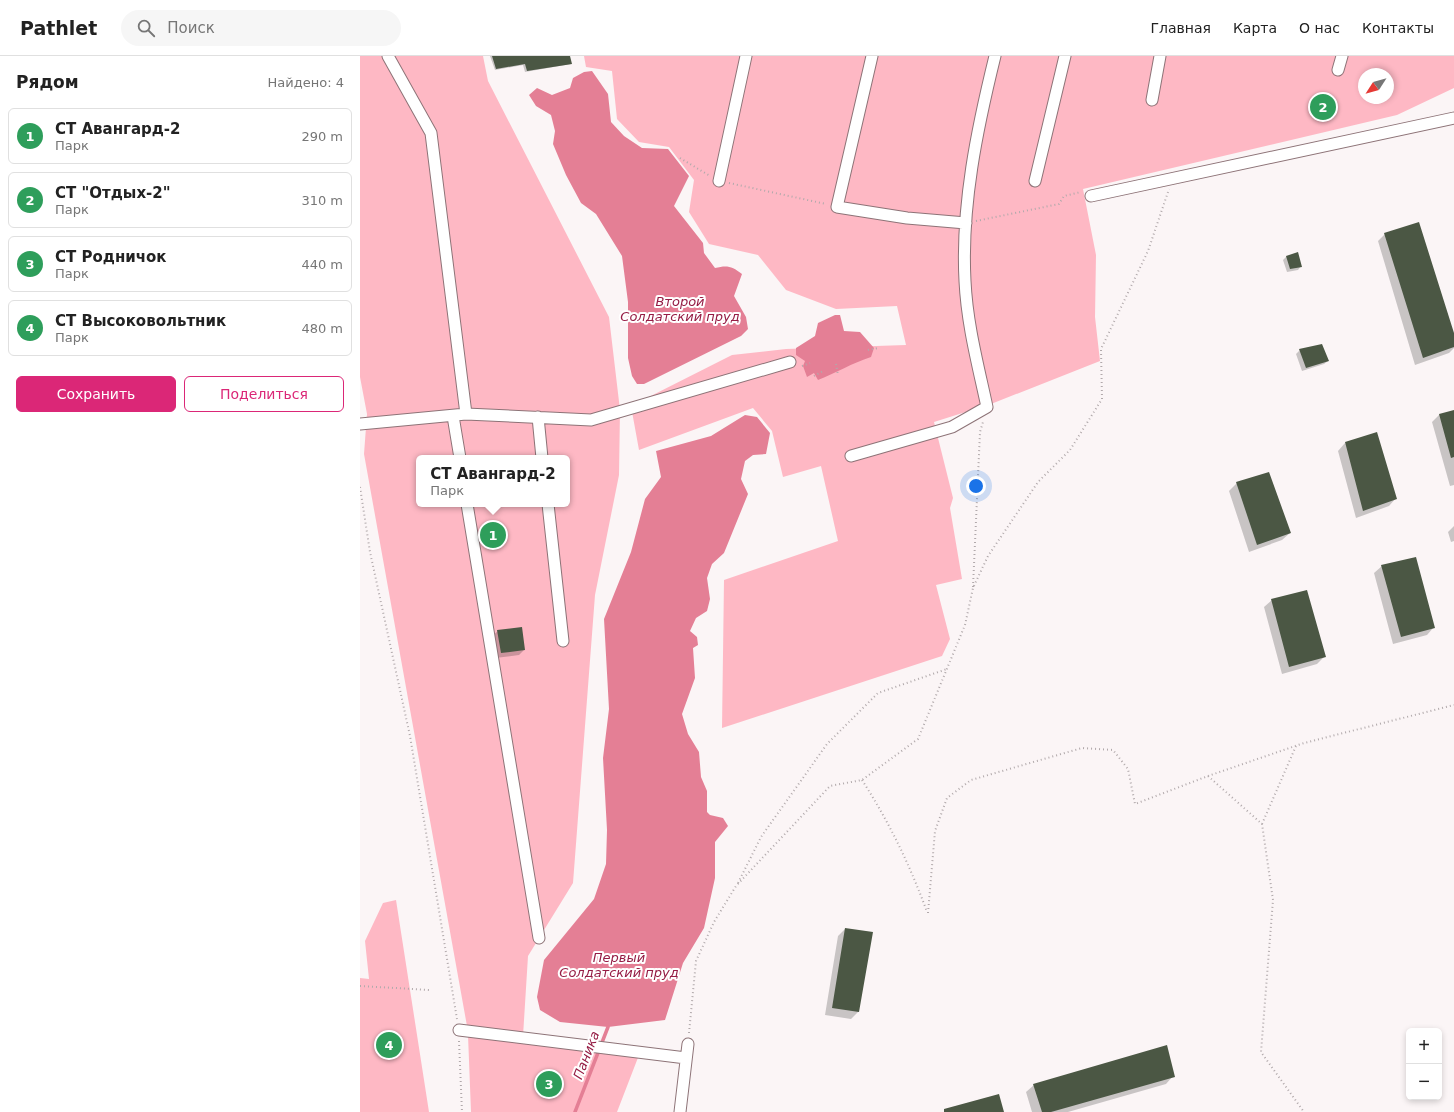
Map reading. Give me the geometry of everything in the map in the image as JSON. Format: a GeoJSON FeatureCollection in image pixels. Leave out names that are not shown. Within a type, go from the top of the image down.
{"type":"FeatureCollection","features":[{"type":"Feature","properties":{"kind":"lane"},"geometry":{"type":"LineString","coordinates":[[388,56],[431,133],[466,414]]}},
{"type":"Feature","properties":{"kind":"lane"},"geometry":{"type":"LineString","coordinates":[[719,181],[746,56]]}},
{"type":"Feature","properties":{"kind":"lane"},"geometry":{"type":"LineString","coordinates":[[872,56],[837,207],[907,218],[966,223]]}},
{"type":"Feature","properties":{"kind":"lane"},"geometry":{"type":"LineString","coordinates":[[851,456],[952,427],[987,407],[968,320],[965,280],[966,223],[979,124],[995,56]]}},
{"type":"Feature","properties":{"kind":"lane"},"geometry":{"type":"LineString","coordinates":[[1035,181],[1065,56]]}},
{"type":"Feature","properties":{"kind":"lane"},"geometry":{"type":"LineString","coordinates":[[1152,100],[1160,56]]}},
{"type":"Feature","properties":{"kind":"lane"},"geometry":{"type":"LineString","coordinates":[[1338,70],[1342,56]]}},
{"type":"Feature","properties":{"kind":"lane"},"geometry":{"type":"LineString","coordinates":[[1091,196],[1454,118]]}},
{"type":"Feature","properties":{"kind":"lane"},"geometry":{"type":"LineString","coordinates":[[360,424],[466,414],[591,420],[790,362]]}},
{"type":"Feature","properties":{"kind":"lane"},"geometry":{"type":"LineString","coordinates":[[452,416],[459,455]]}},
{"type":"Feature","properties":{"kind":"lane"},"geometry":{"type":"LineString","coordinates":[[538,417],[542,455]]}},
{"type":"Feature","properties":{"kind":"lane"},"geometry":{"type":"LineString","coordinates":[[467,507],[539,938]]}},
{"type":"Feature","properties":{"kind":"lane"},"geometry":{"type":"LineString","coordinates":[[548,507],[563,641]]}},
{"type":"Feature","properties":{"kind":"lane"},"geometry":{"type":"LineString","coordinates":[[459,1030],[686,1058]]}},
{"type":"Feature","properties":{"kind":"lane"},"geometry":{"type":"LineString","coordinates":[[680,1112],[688,1044]]}},
{"type":"Feature","properties":{"kind":"path"},"geometry":{"type":"LineString","coordinates":[[680,158],[719,181],[837,207]]}},
{"type":"Feature","properties":{"kind":"path"},"geometry":{"type":"LineString","coordinates":[[973,588],[988,556],[1038,482],[1070,450],[1102,399],[1101,349],[1148,251],[1173,179]]}},
{"type":"Feature","properties":{"kind":"path"},"geometry":{"type":"LineString","coordinates":[[966,223],[1059,204],[1064,196],[1086,190],[1091,196]]}},
{"type":"Feature","properties":{"kind":"path"},"geometry":{"type":"LineString","coordinates":[[868,350],[878,348]]}},
{"type":"Feature","properties":{"kind":"path"},"geometry":{"type":"LineString","coordinates":[[802,366],[810,363]]}},
{"type":"Feature","properties":{"kind":"path"},"geometry":{"type":"LineString","coordinates":[[836,364],[838,375]]}},
{"type":"Feature","properties":{"kind":"path"},"geometry":{"type":"LineString","coordinates":[[814,376],[823,371]]}},
{"type":"Feature","properties":{"kind":"path"},"geometry":{"type":"LineString","coordinates":[[736,886],[830,786],[862,780],[918,739],[965,625],[973,588],[980,432],[987,407]]}},
{"type":"Feature","properties":{"kind":"path"},"geometry":{"type":"LineString","coordinates":[[360,487],[370,552],[410,736],[459,1030],[462,1112]]}},
{"type":"Feature","properties":{"kind":"path"},"geometry":{"type":"LineString","coordinates":[[688,1044],[696,961],[714,922],[736,886],[761,836],[827,744],[878,693],[947,669]]}},
{"type":"Feature","properties":{"kind":"path"},"geometry":{"type":"LineString","coordinates":[[862,780],[890,826],[912,872],[928,913],[935,831],[947,798],[971,780],[1082,748],[1114,750],[1128,769],[1134,804],[1208,776],[1296,746],[1454,705]]}},
{"type":"Feature","properties":{"kind":"path"},"geometry":{"type":"LineString","coordinates":[[1296,746],[1262,824],[1273,900],[1261,1052],[1304,1112]]}},
{"type":"Feature","properties":{"kind":"path"},"geometry":{"type":"LineString","coordinates":[[1208,776],[1262,824]]}},
{"type":"Feature","properties":{"kind":"path"},"geometry":{"type":"LineString","coordinates":[[360,986],[430,990]]}},
{"type":"Feature","properties":{"kind":"shaded area"},"geometry":{"type":"Polygon","coordinates":[[[360,56],[483,56],[488,81],[609,317],[620,410],[619,475],[595,595],[573,883],[528,956],[523,1036],[467,1026],[364,454],[367,414],[360,377],[360,56]]]}},
{"type":"Feature","properties":{"kind":"shaded area"},"geometry":{"type":"Polygon","coordinates":[[[584,56],[1454,56],[1454,88],[1397,115],[1083,189],[1096,255],[1095,317],[1100,361],[991,404],[934,422],[953,498],[950,508],[962,579],[936,585],[950,639],[942,656],[722,728],[724,580],[838,541],[821,466],[783,477],[772,431],[753,408],[639,450],[631,406],[732,355],[786,349],[906,345],[897,306],[836,309],[786,290],[758,255],[709,244],[689,212],[694,180],[669,147],[639,142],[617,119],[612,71],[586,67],[584,56]]]}},
{"type":"Feature","properties":{"kind":"shaded area"},"geometry":{"type":"Polygon","coordinates":[[[396,900],[429,1112],[360,1112],[360,978],[369,979],[365,941],[383,903],[396,900]]]}},
{"type":"Feature","properties":{"kind":"shaded area"},"geometry":{"type":"Polygon","coordinates":[[[468,1035],[639,1055],[617,1112],[471,1112],[468,1035]]]}},
{"type":"Feature","properties":{"kind":"water","name":"Второй Солдатский пруд"},"geometry":{"type":"Polygon","coordinates":[[[592,71],[608,94],[611,122],[624,136],[642,148],[668,149],[689,176],[674,206],[703,243],[704,253],[715,268],[729,267],[742,274],[734,296],[746,317],[748,329],[741,336],[644,384],[637,384],[632,376],[628,358],[628,302],[622,256],[596,214],[581,203],[566,175],[553,144],[555,131],[551,115],[536,106],[529,95],[537,88],[552,95],[570,88],[573,78],[584,72],[592,71]]]}},
{"type":"Feature","properties":{"kind":"water"},"geometry":{"type":"Polygon","coordinates":[[[835,315],[840,315],[844,331],[860,332],[874,348],[871,357],[818,380],[814,373],[807,377],[803,366],[805,361],[796,355],[796,348],[815,336],[818,323],[835,315]]]}},
{"type":"Feature","properties":{"kind":"water","name":"Первый Солдатский пруд"},"geometry":{"type":"Polygon","coordinates":[[[745,415],[757,417],[770,433],[766,454],[753,455],[745,461],[741,479],[748,494],[724,553],[712,564],[707,578],[710,599],[707,611],[696,618],[690,631],[697,637],[698,645],[693,648],[695,678],[682,714],[688,734],[699,752],[701,777],[707,791],[707,812],[710,815],[723,818],[728,826],[715,842],[715,878],[704,928],[683,963],[665,1020],[608,1027],[560,1022],[540,1010],[537,997],[544,960],[594,899],[606,864],[607,830],[603,758],[609,709],[604,619],[631,552],[645,499],[661,477],[656,451],[711,436],[745,415]]]}},
{"type":"Feature","properties":{"kind":"building"},"geometry":{"type":"Polygon","coordinates":[[[492,56],[570,56],[572,64],[527,71],[525,64],[496,69],[492,56]]]}},
{"type":"Feature","properties":{"kind":"building"},"geometry":{"type":"Polygon","coordinates":[[[1419,222],[1454,333],[1454,347],[1423,358],[1384,233],[1419,222]]]}},
{"type":"Feature","properties":{"kind":"building"},"geometry":{"type":"Polygon","coordinates":[[[1298,252],[1302,267],[1290,269],[1286,256],[1298,252]]]}},
{"type":"Feature","properties":{"kind":"building"},"geometry":{"type":"Polygon","coordinates":[[[1322,344],[1329,361],[1306,368],[1299,349],[1322,344]]]}},
{"type":"Feature","properties":{"kind":"building"},"geometry":{"type":"Polygon","coordinates":[[[1454,410],[1454,457],[1451,458],[1439,414],[1454,410]]]}},
{"type":"Feature","properties":{"kind":"building"},"geometry":{"type":"Polygon","coordinates":[[[1377,432],[1397,499],[1363,511],[1345,442],[1377,432]]]}},
{"type":"Feature","properties":{"kind":"building"},"geometry":{"type":"Polygon","coordinates":[[[1269,472],[1291,533],[1257,545],[1236,482],[1269,472]]]}},
{"type":"Feature","properties":{"kind":"building"},"geometry":{"type":"Polygon","coordinates":[[[1416,557],[1435,628],[1401,637],[1381,565],[1416,557]]]}},
{"type":"Feature","properties":{"kind":"building"},"geometry":{"type":"Polygon","coordinates":[[[1307,590],[1326,657],[1289,667],[1271,599],[1307,590]]]}},
{"type":"Feature","properties":{"kind":"building"},"geometry":{"type":"Polygon","coordinates":[[[522,627],[525,650],[501,653],[497,630],[522,627]]]}},
{"type":"Feature","properties":{"kind":"building"},"geometry":{"type":"Polygon","coordinates":[[[845,928],[873,932],[859,1012],[832,1008],[845,928]]]}},
{"type":"Feature","properties":{"kind":"building"},"geometry":{"type":"Polygon","coordinates":[[[1167,1045],[1175,1077],[1051,1112],[1042,1112],[1033,1084],[1167,1045]]]}},
{"type":"Feature","properties":{"kind":"building"},"geometry":{"type":"Polygon","coordinates":[[[999,1094],[1004,1112],[944,1112],[944,1109],[999,1094]]]}},
{"type":"Feature","properties":{"kind":"waterway","name":"Паника"},"geometry":{"type":"LineString","coordinates":[[575,1112],[608,1027]]}},
{"type":"Feature","properties":{"kind":"place","name":"СТ \"Отдых-2\""},"geometry":{"type":"Point","coordinates":[1323,107]}},
{"type":"Feature","properties":{"kind":"place","name":"СТ Авангард-2"},"geometry":{"type":"Point","coordinates":[493,535]}},
{"type":"Feature","properties":{"kind":"place","name":"СТ Высоковольтник"},"geometry":{"type":"Point","coordinates":[389,1045]}},
{"type":"Feature","properties":{"kind":"place","name":"СТ Родничок"},"geometry":{"type":"Point","coordinates":[549,1084]}}]}
